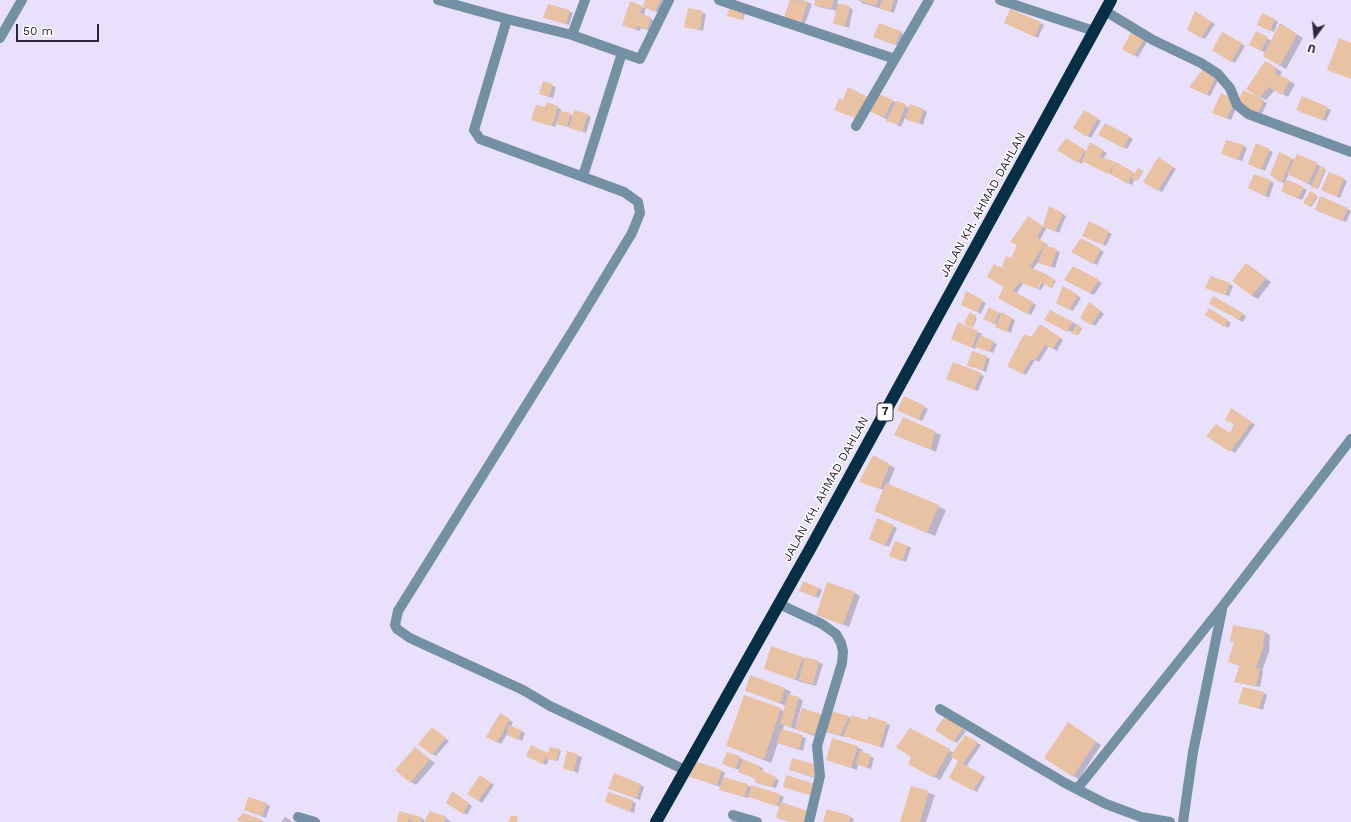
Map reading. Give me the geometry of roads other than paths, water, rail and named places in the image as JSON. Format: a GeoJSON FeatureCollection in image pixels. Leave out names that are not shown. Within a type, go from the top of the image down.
{"type":"FeatureCollection","features":[{"type":"Feature","properties":{"kind":"highway","name":"JALAN KH. AHMAD DAHLAN"},"geometry":{"type":"LineString","coordinates":[[656,822],[1112,0]]}},
{"type":"Feature","properties":{"kind":"street"},"geometry":{"type":"LineString","coordinates":[[0,38],[22,0]]}},
{"type":"Feature","properties":{"kind":"street"},"geometry":{"type":"LineString","coordinates":[[438,0],[449,1],[507,19],[572,35],[638,59],[641,58],[669,0]]}},
{"type":"Feature","properties":{"kind":"street"},"geometry":{"type":"LineString","coordinates":[[572,35],[585,0]]}},
{"type":"Feature","properties":{"kind":"street"},"geometry":{"type":"LineString","coordinates":[[719,0],[895,59]]}},
{"type":"Feature","properties":{"kind":"street"},"geometry":{"type":"LineString","coordinates":[[856,126],[929,0]]}},
{"type":"Feature","properties":{"kind":"street"},"geometry":{"type":"LineString","coordinates":[[1000,0],[1094,31]]}},
{"type":"Feature","properties":{"kind":"street"},"geometry":{"type":"LineString","coordinates":[[1105,11],[1160,44],[1201,63],[1218,74],[1230,88],[1237,105],[1248,114],[1351,152]]}},
{"type":"Feature","properties":{"kind":"street"},"geometry":{"type":"LineString","coordinates":[[507,19],[476,122],[475,133],[484,141],[583,176],[632,197],[640,207],[638,220],[621,251],[502,446],[398,611],[395,625],[397,629],[410,638],[523,690],[550,706],[685,770]]}},
{"type":"Feature","properties":{"kind":"street"},"geometry":{"type":"LineString","coordinates":[[583,176],[622,53]]}},
{"type":"Feature","properties":{"kind":"street"},"geometry":{"type":"LineString","coordinates":[[1077,789],[1222,607],[1351,439]]}},
{"type":"Feature","properties":{"kind":"street"},"geometry":{"type":"LineString","coordinates":[[778,604],[822,624],[836,634],[843,651],[842,663],[817,746],[820,776],[809,822]]}},
{"type":"Feature","properties":{"kind":"street"},"geometry":{"type":"LineString","coordinates":[[1183,822],[1193,752],[1222,607]]}},
{"type":"Feature","properties":{"kind":"street"},"geometry":{"type":"LineString","coordinates":[[940,709],[1077,789],[1106,804],[1141,817],[1170,822]]}},
{"type":"Feature","properties":{"kind":"street"},"geometry":{"type":"LineString","coordinates":[[733,815],[757,822]]}},
{"type":"Feature","properties":{"kind":"street"},"geometry":{"type":"LineString","coordinates":[[298,817],[315,822]]}}]}
